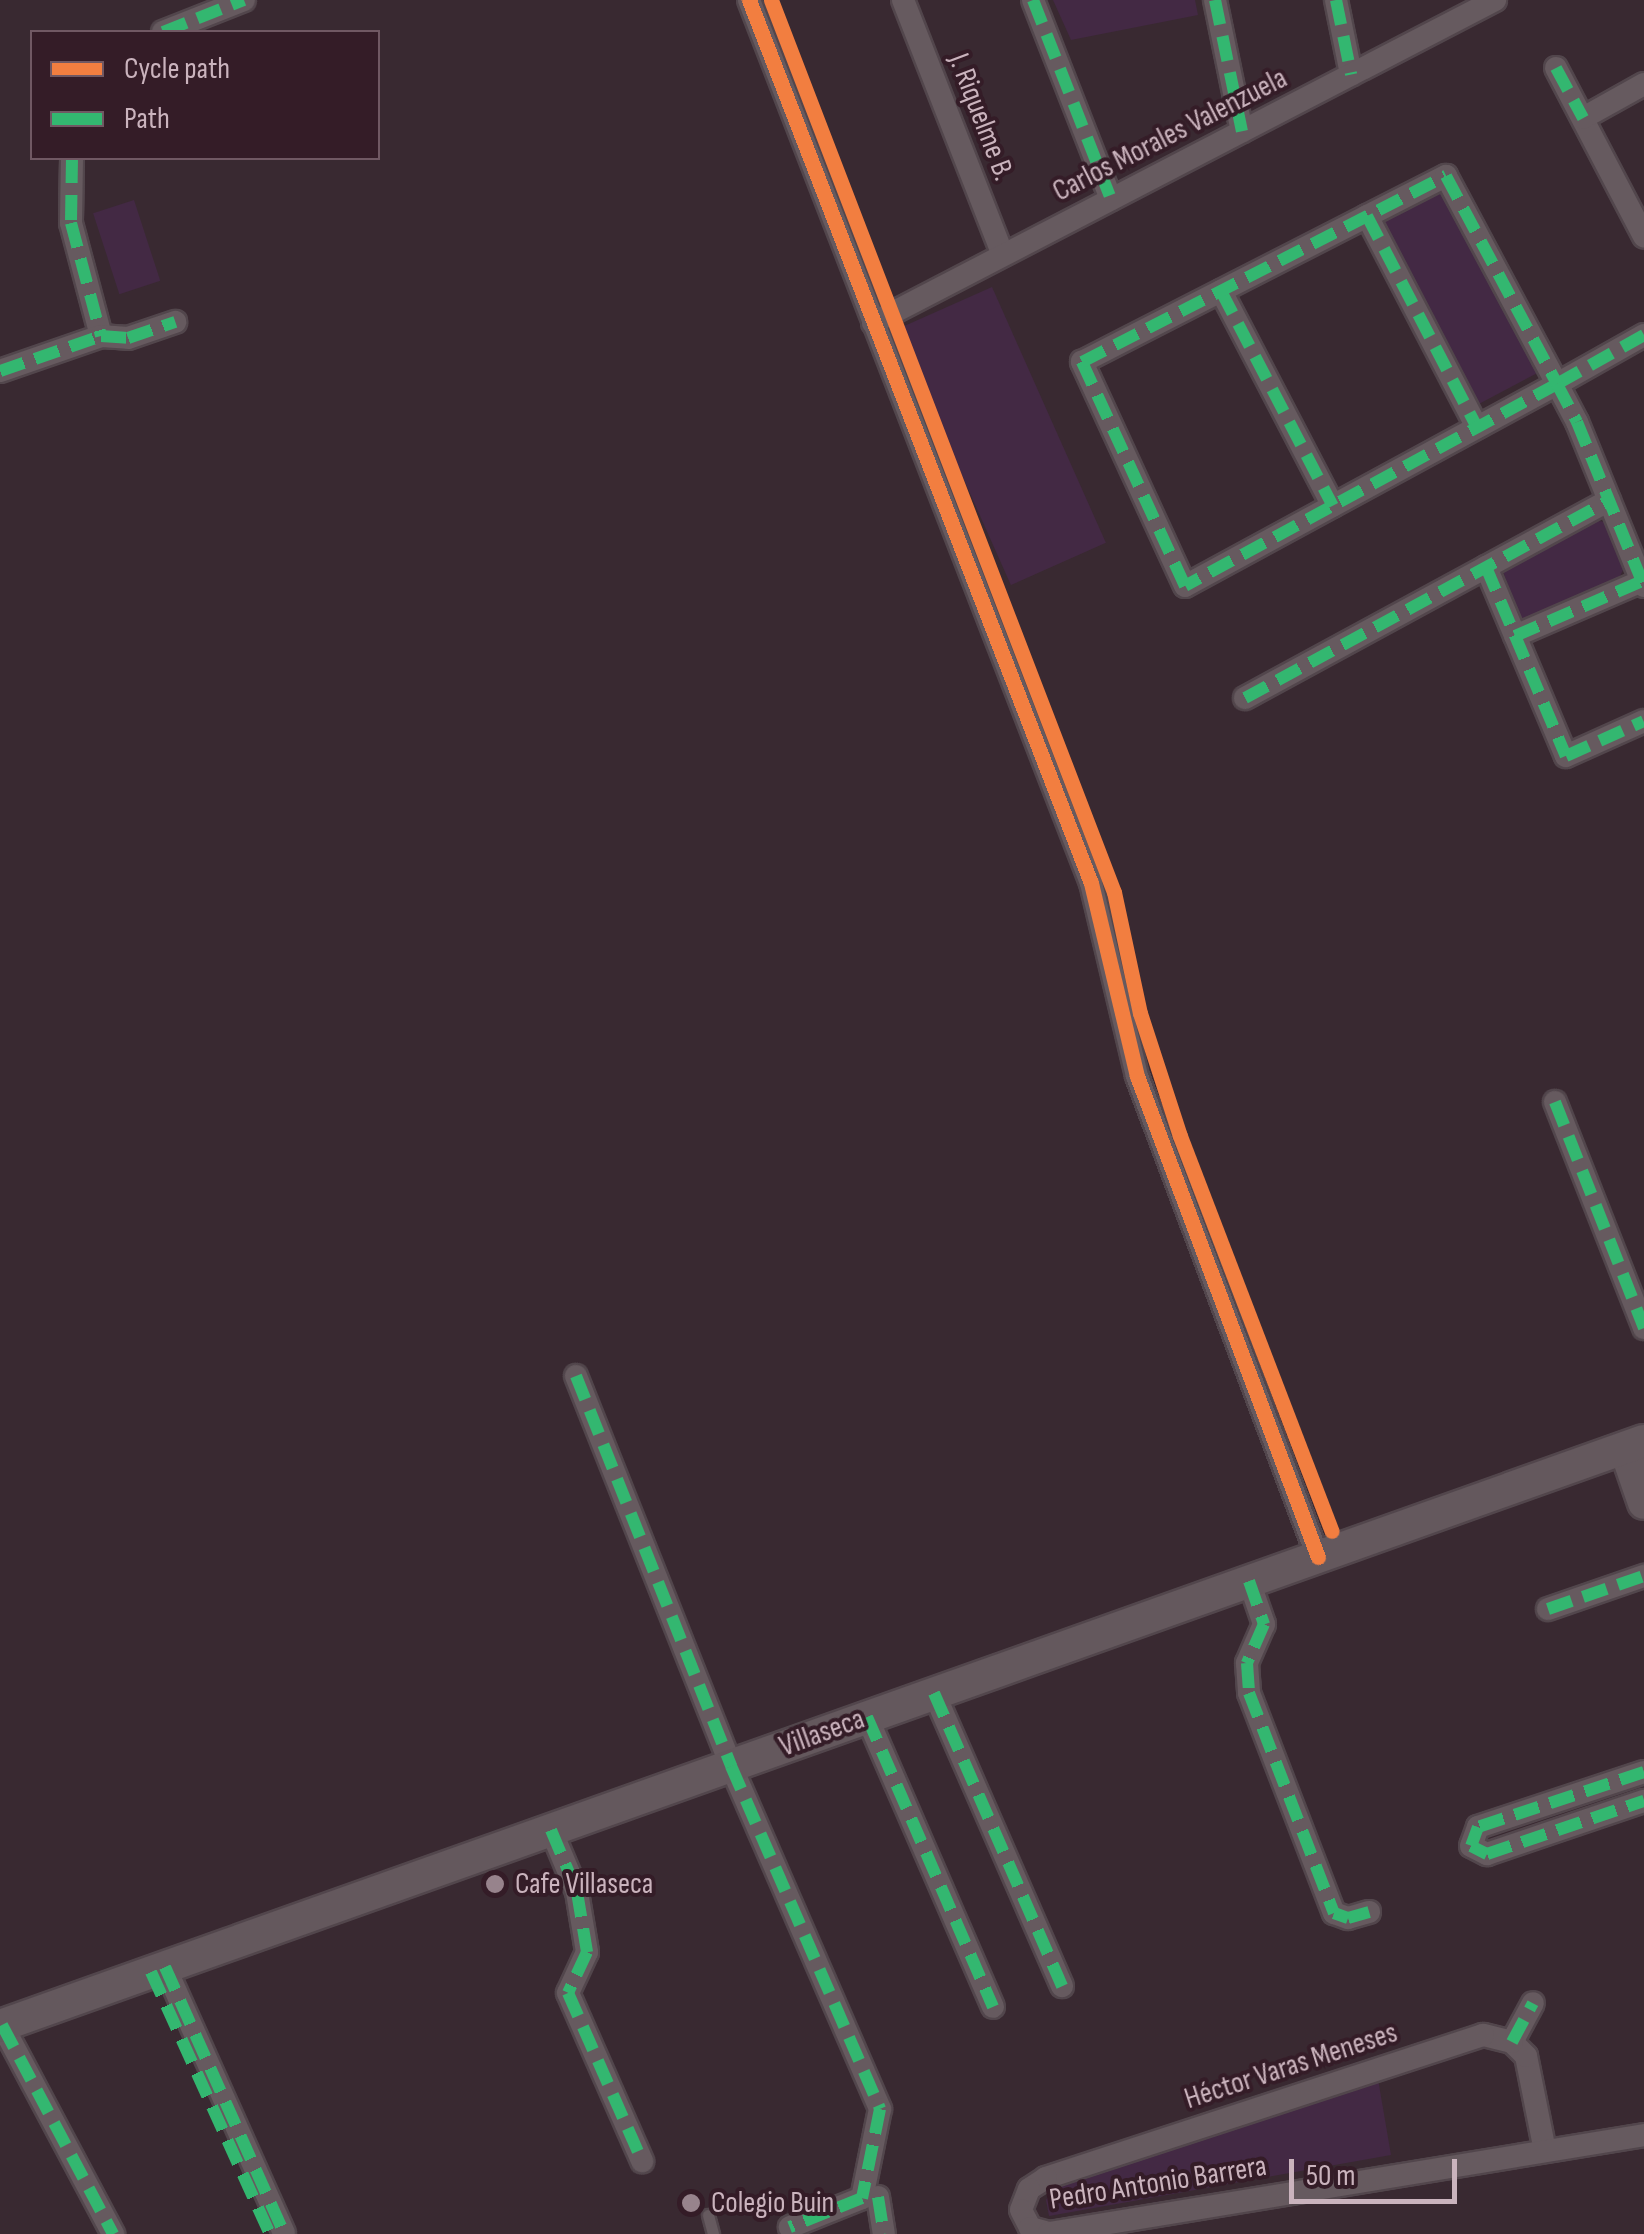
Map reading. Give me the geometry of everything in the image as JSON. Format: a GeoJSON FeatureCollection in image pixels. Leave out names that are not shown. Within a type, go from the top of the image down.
{"type":"FeatureCollection","features":[{"type":"Feature","properties":{"kind":"main road","name":"Villaseca"},"geometry":{"type":"LineString","coordinates":[[1,2025],[1635,1444]]}},
{"type":"Feature","properties":{"kind":"main road"},"geometry":{"type":"LineString","coordinates":[[1635,1444],[1644,1503]]}},
{"type":"Feature","properties":{"kind":"street"},"geometry":{"type":"LineString","coordinates":[[168,30],[244,0]]}},
{"type":"Feature","properties":{"kind":"street"},"geometry":{"type":"LineString","coordinates":[[749,0],[1091,883],[1137,1076],[1318,1557]]}},
{"type":"Feature","properties":{"kind":"street","name":"J. Riquelme B."},"geometry":{"type":"LineString","coordinates":[[904,0],[1002,255]]}},
{"type":"Feature","properties":{"kind":"street"},"geometry":{"type":"LineString","coordinates":[[1033,0],[1111,199]]}},
{"type":"Feature","properties":{"kind":"street"},"geometry":{"type":"LineString","coordinates":[[1214,0],[1242,131]]}},
{"type":"Feature","properties":{"kind":"street"},"geometry":{"type":"LineString","coordinates":[[1336,0],[1351,74]]}},
{"type":"Feature","properties":{"kind":"street","name":"Carlos Morales Valenzuela"},"geometry":{"type":"LineString","coordinates":[[873,323],[1495,0]]}},
{"type":"Feature","properties":{"kind":"street"},"geometry":{"type":"LineString","coordinates":[[1556,68],[1644,236]]}},
{"type":"Feature","properties":{"kind":"street"},"geometry":{"type":"LineString","coordinates":[[1583,118],[1644,84]]}},
{"type":"Feature","properties":{"kind":"street"},"geometry":{"type":"LineString","coordinates":[[72,160],[71,223],[101,336]]}},
{"type":"Feature","properties":{"kind":"street"},"geometry":{"type":"LineString","coordinates":[[1515,636],[1643,584],[1557,384],[1446,176],[1082,362],[1186,586],[1557,384],[1644,334]]}},
{"type":"Feature","properties":{"kind":"street"},"geometry":{"type":"LineString","coordinates":[[1367,216],[1477,428]]}},
{"type":"Feature","properties":{"kind":"street"},"geometry":{"type":"LineString","coordinates":[[1221,292],[1333,506]]}},
{"type":"Feature","properties":{"kind":"street"},"geometry":{"type":"LineString","coordinates":[[0,371],[101,336],[128,338],[176,322]]}},
{"type":"Feature","properties":{"kind":"street"},"geometry":{"type":"LineString","coordinates":[[1246,698],[1609,500]]}},
{"type":"Feature","properties":{"kind":"street"},"geometry":{"type":"LineString","coordinates":[[1486,568],[1566,756],[1644,721]]}},
{"type":"Feature","properties":{"kind":"street"},"geometry":{"type":"LineString","coordinates":[[1554,1102],[1644,1328]]}},
{"type":"Feature","properties":{"kind":"street"},"geometry":{"type":"LineString","coordinates":[[576,1376],[731,1766],[880,2109],[862,2198],[790,2227]]}},
{"type":"Feature","properties":{"kind":"street"},"geometry":{"type":"LineString","coordinates":[[1548,1609],[1644,1576]]}},
{"type":"Feature","properties":{"kind":"street"},"geometry":{"type":"LineString","coordinates":[[1249,1581],[1264,1624],[1247,1663],[1250,1693],[1331,1907],[1344,1918],[1369,1912]]}},
{"type":"Feature","properties":{"kind":"street"},"geometry":{"type":"LineString","coordinates":[[934,1693],[1062,1986]]}},
{"type":"Feature","properties":{"kind":"street"},"geometry":{"type":"LineString","coordinates":[[866,1717],[993,2007]]}},
{"type":"Feature","properties":{"kind":"street"},"geometry":{"type":"LineString","coordinates":[[1644,1772],[1478,1828],[1471,1846],[1487,1854],[1644,1801]]}},
{"type":"Feature","properties":{"kind":"street"},"geometry":{"type":"LineString","coordinates":[[1563,1799],[1572,1825]]}},
{"type":"Feature","properties":{"kind":"street"},"geometry":{"type":"LineString","coordinates":[[551,1830],[577,1892],[587,1952],[568,1993],[642,2162]]}},
{"type":"Feature","properties":{"kind":"street"},"geometry":{"type":"LineString","coordinates":[[158,1969],[284,2233]]}},
{"type":"Feature","properties":{"kind":"street"},"geometry":{"type":"LineString","coordinates":[[158,1969],[270,2234]]}},
{"type":"Feature","properties":{"kind":"street"},"geometry":{"type":"LineString","coordinates":[[1533,2003],[1512,2042],[1530,2064],[1545,2151]]}},
{"type":"Feature","properties":{"kind":"street"},"geometry":{"type":"LineString","coordinates":[[1,2025],[113,2234]]}},
{"type":"Feature","properties":{"kind":"street","name":"Héctor Varas Meneses"},"geometry":{"type":"LineString","coordinates":[[1036,2232],[1022,2217],[1022,2202],[1046,2178],[1473,2038],[1512,2042]]}},
{"type":"Feature","properties":{"kind":"street","name":"Pedro Antonio Barrera"},"geometry":{"type":"LineString","coordinates":[[1036,2232],[1644,2135]]}},
{"type":"Feature","properties":{"kind":"street"},"geometry":{"type":"LineString","coordinates":[[878,2197],[884,2234]]}},
{"type":"Feature","properties":{"kind":"lane"},"geometry":{"type":"LineString","coordinates":[[708,2215],[713,2234]]}},
{"type":"Feature","properties":{"kind":"shaded area"},"geometry":{"type":"Polygon","coordinates":[[[1053,0],[1195,0],[1198,15],[1071,40],[1053,0]]]}},
{"type":"Feature","properties":{"kind":"shaded area"},"geometry":{"type":"Polygon","coordinates":[[[1444,187],[1542,371],[1475,406],[1377,223],[1444,187]]]}},
{"type":"Feature","properties":{"kind":"shaded area"},"geometry":{"type":"Polygon","coordinates":[[[134,200],[160,281],[119,294],[93,213],[134,200]]]}},
{"type":"Feature","properties":{"kind":"shaded area"},"geometry":{"type":"Polygon","coordinates":[[[992,287],[1106,543],[1011,585],[897,329],[992,287]]]}},
{"type":"Feature","properties":{"kind":"shaded area"},"geometry":{"type":"Polygon","coordinates":[[[1592,520],[1605,522],[1624,568],[1617,582],[1525,623],[1519,620],[1502,568],[1592,520]]]}},
{"type":"Feature","properties":{"kind":"shaded area"},"geometry":{"type":"Polygon","coordinates":[[[1378,2079],[1391,2155],[1049,2216],[1046,2200],[1057,2182],[1378,2079]]]}},
{"type":"Feature","properties":{"kind":"marked path"},"geometry":{"type":"LineString","coordinates":[[168,30],[244,0]]}},
{"type":"Feature","properties":{"kind":"marked path"},"geometry":{"type":"LineString","coordinates":[[1033,0],[1111,199]]}},
{"type":"Feature","properties":{"kind":"marked path"},"geometry":{"type":"LineString","coordinates":[[1215,0],[1242,131]]}},
{"type":"Feature","properties":{"kind":"marked path"},"geometry":{"type":"LineString","coordinates":[[1336,0],[1351,74]]}},
{"type":"Feature","properties":{"kind":"marked path"},"geometry":{"type":"LineString","coordinates":[[1556,68],[1583,118]]}},
{"type":"Feature","properties":{"kind":"marked path"},"geometry":{"type":"LineString","coordinates":[[72,160],[71,223],[101,336]]}},
{"type":"Feature","properties":{"kind":"marked path"},"geometry":{"type":"LineString","coordinates":[[1644,335],[1557,384],[1185,586],[1082,362],[1446,176],[1557,384],[1577,422],[1644,586]]}},
{"type":"Feature","properties":{"kind":"marked path"},"geometry":{"type":"LineString","coordinates":[[1367,216],[1477,427]]}},
{"type":"Feature","properties":{"kind":"marked path"},"geometry":{"type":"LineString","coordinates":[[1221,291],[1333,506]]}},
{"type":"Feature","properties":{"kind":"marked path"},"geometry":{"type":"LineString","coordinates":[[0,371],[101,336],[128,338],[175,322]]}},
{"type":"Feature","properties":{"kind":"marked path"},"geometry":{"type":"LineString","coordinates":[[1245,698],[1609,500]]}},
{"type":"Feature","properties":{"kind":"marked path"},"geometry":{"type":"LineString","coordinates":[[1486,567],[1566,756],[1644,721]]}},
{"type":"Feature","properties":{"kind":"marked path"},"geometry":{"type":"LineString","coordinates":[[1515,636],[1642,581]]}},
{"type":"Feature","properties":{"kind":"marked path"},"geometry":{"type":"LineString","coordinates":[[1555,1102],[1644,1328]]}},
{"type":"Feature","properties":{"kind":"marked path"},"geometry":{"type":"LineString","coordinates":[[576,1376],[731,1766],[880,2109],[862,2198],[790,2227]]}},
{"type":"Feature","properties":{"kind":"marked path"},"geometry":{"type":"LineString","coordinates":[[1548,1609],[1644,1576]]}},
{"type":"Feature","properties":{"kind":"marked path"},"geometry":{"type":"LineString","coordinates":[[1249,1581],[1264,1624],[1247,1663],[1249,1693],[1334,1913],[1348,1918],[1369,1912]]}},
{"type":"Feature","properties":{"kind":"marked path"},"geometry":{"type":"LineString","coordinates":[[934,1693],[1062,1986]]}},
{"type":"Feature","properties":{"kind":"marked path"},"geometry":{"type":"LineString","coordinates":[[867,1717],[993,2007]]}},
{"type":"Feature","properties":{"kind":"marked path"},"geometry":{"type":"LineString","coordinates":[[1644,1772],[1478,1827],[1471,1846],[1487,1854],[1644,1801]]}},
{"type":"Feature","properties":{"kind":"marked path"},"geometry":{"type":"LineString","coordinates":[[551,1830],[577,1892],[587,1952],[568,1993],[642,2161]]}},
{"type":"Feature","properties":{"kind":"marked path"},"geometry":{"type":"LineString","coordinates":[[165,1967],[284,2233]]}},
{"type":"Feature","properties":{"kind":"marked path"},"geometry":{"type":"LineString","coordinates":[[151,1972],[270,2234]]}},
{"type":"Feature","properties":{"kind":"marked path"},"geometry":{"type":"LineString","coordinates":[[1512,2042],[1533,2003]]}},
{"type":"Feature","properties":{"kind":"marked path"},"geometry":{"type":"LineString","coordinates":[[2,2025],[113,2234]]}},
{"type":"Feature","properties":{"kind":"marked path"},"geometry":{"type":"LineString","coordinates":[[878,2197],[884,2234]]}},
{"type":"Feature","properties":{"kind":"cycle path"},"geometry":{"type":"LineString","coordinates":[[749,0],[1091,883],[1137,1076],[1318,1557]]}},
{"type":"Feature","properties":{"kind":"cycle path"},"geometry":{"type":"LineString","coordinates":[[771,0],[1114,892],[1140,1013],[1180,1136],[1332,1531]]}},
{"type":"Feature","properties":{"kind":"place","name":"Cafe Villaseca"},"geometry":{"type":"Point","coordinates":[495,1884]}},
{"type":"Feature","properties":{"kind":"place","name":"Colegio Buin"},"geometry":{"type":"Point","coordinates":[691,2203]}}]}
